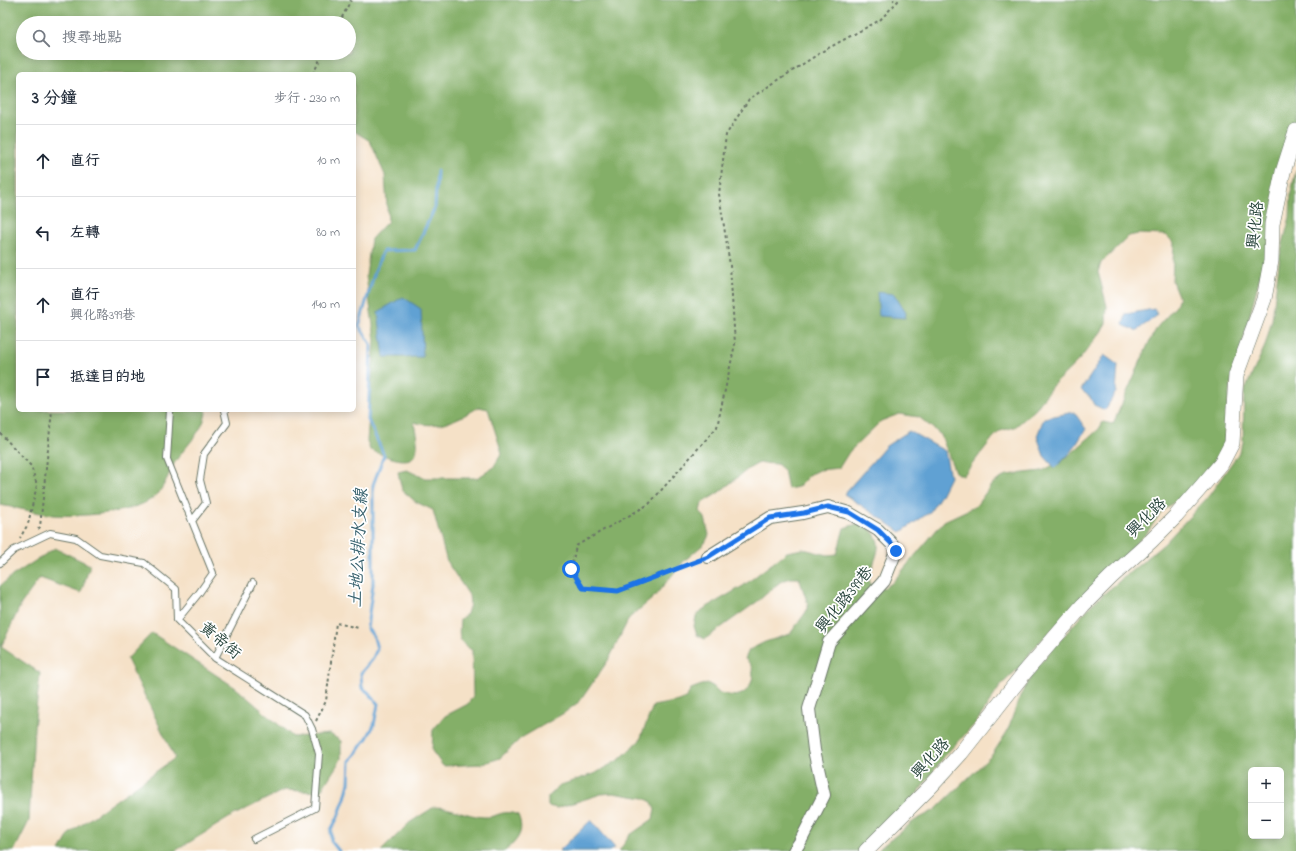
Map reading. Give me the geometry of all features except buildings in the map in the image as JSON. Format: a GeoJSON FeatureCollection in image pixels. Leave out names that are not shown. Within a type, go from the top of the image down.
{"type":"FeatureCollection","features":[{"type":"Feature","properties":{"kind":"street","name":"興化路"},"geometry":{"type":"LineString","coordinates":[[866,851],[962,753],[1025,672],[1078,610],[1110,577],[1151,542],[1224,459],[1232,443],[1236,375],[1264,299],[1271,261],[1272,224],[1283,172],[1296,131]]}},
{"type":"Feature","properties":{"kind":"street","name":"興化路399巷"},"geometry":{"type":"LineString","coordinates":[[708,557],[770,518],[804,513],[828,507],[849,512],[878,530],[892,544],[896,551],[884,581],[829,642],[809,709],[814,750],[824,795],[794,851]]}},
{"type":"Feature","properties":{"kind":"lane"},"geometry":{"type":"LineString","coordinates":[[170,412],[167,459],[212,573],[199,593],[177,620]]}},
{"type":"Feature","properties":{"kind":"lane"},"geometry":{"type":"LineString","coordinates":[[192,521],[206,503],[200,480],[204,454],[227,423],[224,412]]}},
{"type":"Feature","properties":{"kind":"lane","name":"黃帝街"},"geometry":{"type":"LineString","coordinates":[[0,563],[14,550],[50,533],[76,538],[100,555],[144,563],[176,589],[177,620],[215,658],[305,715],[312,729],[319,754],[314,808],[254,839]]}},
{"type":"Feature","properties":{"kind":"lane"},"geometry":{"type":"LineString","coordinates":[[215,658],[253,583]]}},
{"type":"Feature","properties":{"kind":"path"},"geometry":{"type":"LineString","coordinates":[[343,16],[351,0]]}},
{"type":"Feature","properties":{"kind":"path"},"geometry":{"type":"LineString","coordinates":[[708,557],[618,591],[583,588],[571,569],[576,546],[649,504],[716,427],[735,344],[730,265],[719,194],[726,135],[749,99],[823,51],[880,20],[898,1],[893,0]]}},
{"type":"Feature","properties":{"kind":"path"},"geometry":{"type":"LineString","coordinates":[[314,72],[320,60]]}},
{"type":"Feature","properties":{"kind":"path"},"geometry":{"type":"LineString","coordinates":[[35,532],[40,527],[52,412]]}},
{"type":"Feature","properties":{"kind":"path"},"geometry":{"type":"LineString","coordinates":[[0,433],[31,466],[37,485],[28,524],[14,550]]}},
{"type":"Feature","properties":{"kind":"path"},"geometry":{"type":"LineString","coordinates":[[312,729],[326,701],[336,624],[359,628]]}},
{"type":"Feature","properties":{"kind":"green space"},"geometry":{"type":"Polygon","coordinates":[[[0,0],[1296,0],[1296,138],[1241,349],[1233,372],[1226,413],[1224,449],[1198,484],[1161,512],[1147,533],[1033,649],[1021,666],[1001,685],[976,723],[946,754],[914,798],[859,851],[619,851],[630,835],[653,819],[655,810],[652,802],[644,798],[613,793],[601,794],[557,808],[548,806],[548,797],[561,785],[596,773],[620,759],[640,740],[653,706],[679,701],[687,697],[691,689],[707,683],[720,693],[735,696],[746,691],[751,683],[753,674],[751,665],[745,659],[749,650],[765,642],[790,634],[806,612],[808,604],[799,578],[790,578],[780,582],[758,601],[705,639],[697,635],[694,626],[696,617],[702,610],[743,586],[787,552],[803,549],[828,555],[837,554],[844,528],[860,523],[872,531],[878,541],[877,553],[869,578],[869,584],[884,588],[892,583],[944,521],[976,506],[992,484],[1007,475],[1042,471],[1065,459],[1099,429],[1103,422],[1113,424],[1150,340],[1158,326],[1176,306],[1179,298],[1172,281],[1174,243],[1166,235],[1138,234],[1129,236],[1101,263],[1098,272],[1107,306],[1106,323],[1101,332],[1079,360],[1052,386],[1036,409],[1015,427],[1000,431],[963,476],[955,472],[941,435],[919,417],[899,414],[881,421],[849,452],[839,468],[819,470],[810,474],[798,487],[788,489],[784,470],[777,464],[759,463],[748,469],[718,493],[702,503],[700,511],[705,518],[709,535],[705,543],[684,561],[653,598],[629,618],[609,659],[580,701],[564,713],[521,738],[500,758],[482,764],[443,766],[432,751],[433,730],[445,716],[468,704],[473,696],[472,650],[461,641],[459,634],[460,619],[467,614],[470,604],[469,595],[447,562],[433,510],[416,502],[402,490],[398,472],[407,470],[424,478],[477,478],[493,468],[502,453],[488,409],[479,407],[464,416],[440,424],[431,425],[414,422],[417,447],[415,454],[411,459],[398,459],[370,450],[367,441],[375,340],[366,276],[371,239],[388,221],[385,175],[370,141],[356,132],[356,72],[16,72],[16,412],[206,412],[203,423],[199,430],[177,459],[162,488],[151,499],[140,505],[110,512],[79,515],[47,514],[0,505],[0,0]]]}},
{"type":"Feature","properties":{"kind":"green space"},"geometry":{"type":"Polygon","coordinates":[[[1296,171],[1296,851],[878,851],[914,821],[935,810],[992,755],[1007,732],[1020,696],[1039,664],[1093,603],[1164,544],[1208,497],[1238,454],[1243,443],[1244,392],[1265,346],[1272,320],[1280,255],[1290,217],[1291,192],[1296,171]]]}},
{"type":"Feature","properties":{"kind":"green space"},"geometry":{"type":"Polygon","coordinates":[[[55,548],[90,565],[81,593],[40,578],[21,604],[1,647],[40,673],[34,728],[29,821],[14,851],[0,851],[0,586],[12,576],[55,548]]]}},
{"type":"Feature","properties":{"kind":"green space"},"geometry":{"type":"Polygon","coordinates":[[[152,633],[236,688],[293,737],[330,734],[341,741],[341,759],[320,792],[284,790],[232,816],[175,851],[60,851],[70,833],[175,758],[127,659],[152,633]]]}},
{"type":"Feature","properties":{"kind":"green space"},"geometry":{"type":"Polygon","coordinates":[[[434,807],[447,808],[484,817],[508,812],[513,813],[518,815],[520,821],[521,826],[519,835],[514,843],[505,851],[381,851],[409,823],[434,807]]]}},
{"type":"Feature","properties":{"kind":"water"},"geometry":{"type":"Polygon","coordinates":[[[877,292],[894,294],[906,313],[905,318],[879,316],[877,292]]]}},
{"type":"Feature","properties":{"kind":"water"},"geometry":{"type":"Polygon","coordinates":[[[403,297],[421,309],[423,357],[384,357],[378,312],[403,297]]]}},
{"type":"Feature","properties":{"kind":"water"},"geometry":{"type":"Polygon","coordinates":[[[1154,309],[1158,315],[1136,331],[1123,325],[1126,314],[1154,309]]]}},
{"type":"Feature","properties":{"kind":"water"},"geometry":{"type":"Polygon","coordinates":[[[1104,355],[1118,365],[1116,392],[1105,410],[1094,405],[1090,397],[1081,390],[1104,355]]]}},
{"type":"Feature","properties":{"kind":"water"},"geometry":{"type":"Polygon","coordinates":[[[1074,412],[1086,429],[1072,451],[1055,468],[1044,456],[1037,436],[1044,418],[1074,412]]]}},
{"type":"Feature","properties":{"kind":"water"},"geometry":{"type":"Polygon","coordinates":[[[909,431],[945,451],[950,477],[930,512],[901,532],[844,494],[886,446],[909,431]]]}},
{"type":"Feature","properties":{"kind":"water"},"geometry":{"type":"Polygon","coordinates":[[[591,820],[615,848],[609,851],[559,851],[591,820]]]}},
{"type":"Feature","properties":{"kind":"waterway","name":"土地公排水支線"},"geometry":{"type":"LineString","coordinates":[[339,851],[331,841],[331,830],[338,817],[345,798],[349,783],[350,761],[367,738],[374,725],[378,704],[368,692],[362,688],[361,673],[372,660],[377,649],[374,637],[367,628],[373,584],[373,485],[384,455],[368,420],[371,344],[359,326],[375,271],[383,251],[415,250],[435,207],[437,171]]}},
{"type":"Feature","properties":{"kind":"route"},"geometry":{"type":"LineString","coordinates":[[571,569],[583,588],[618,591],[708,557],[770,518],[804,513],[828,507],[849,512],[878,530],[892,544],[896,551]]}}]}
